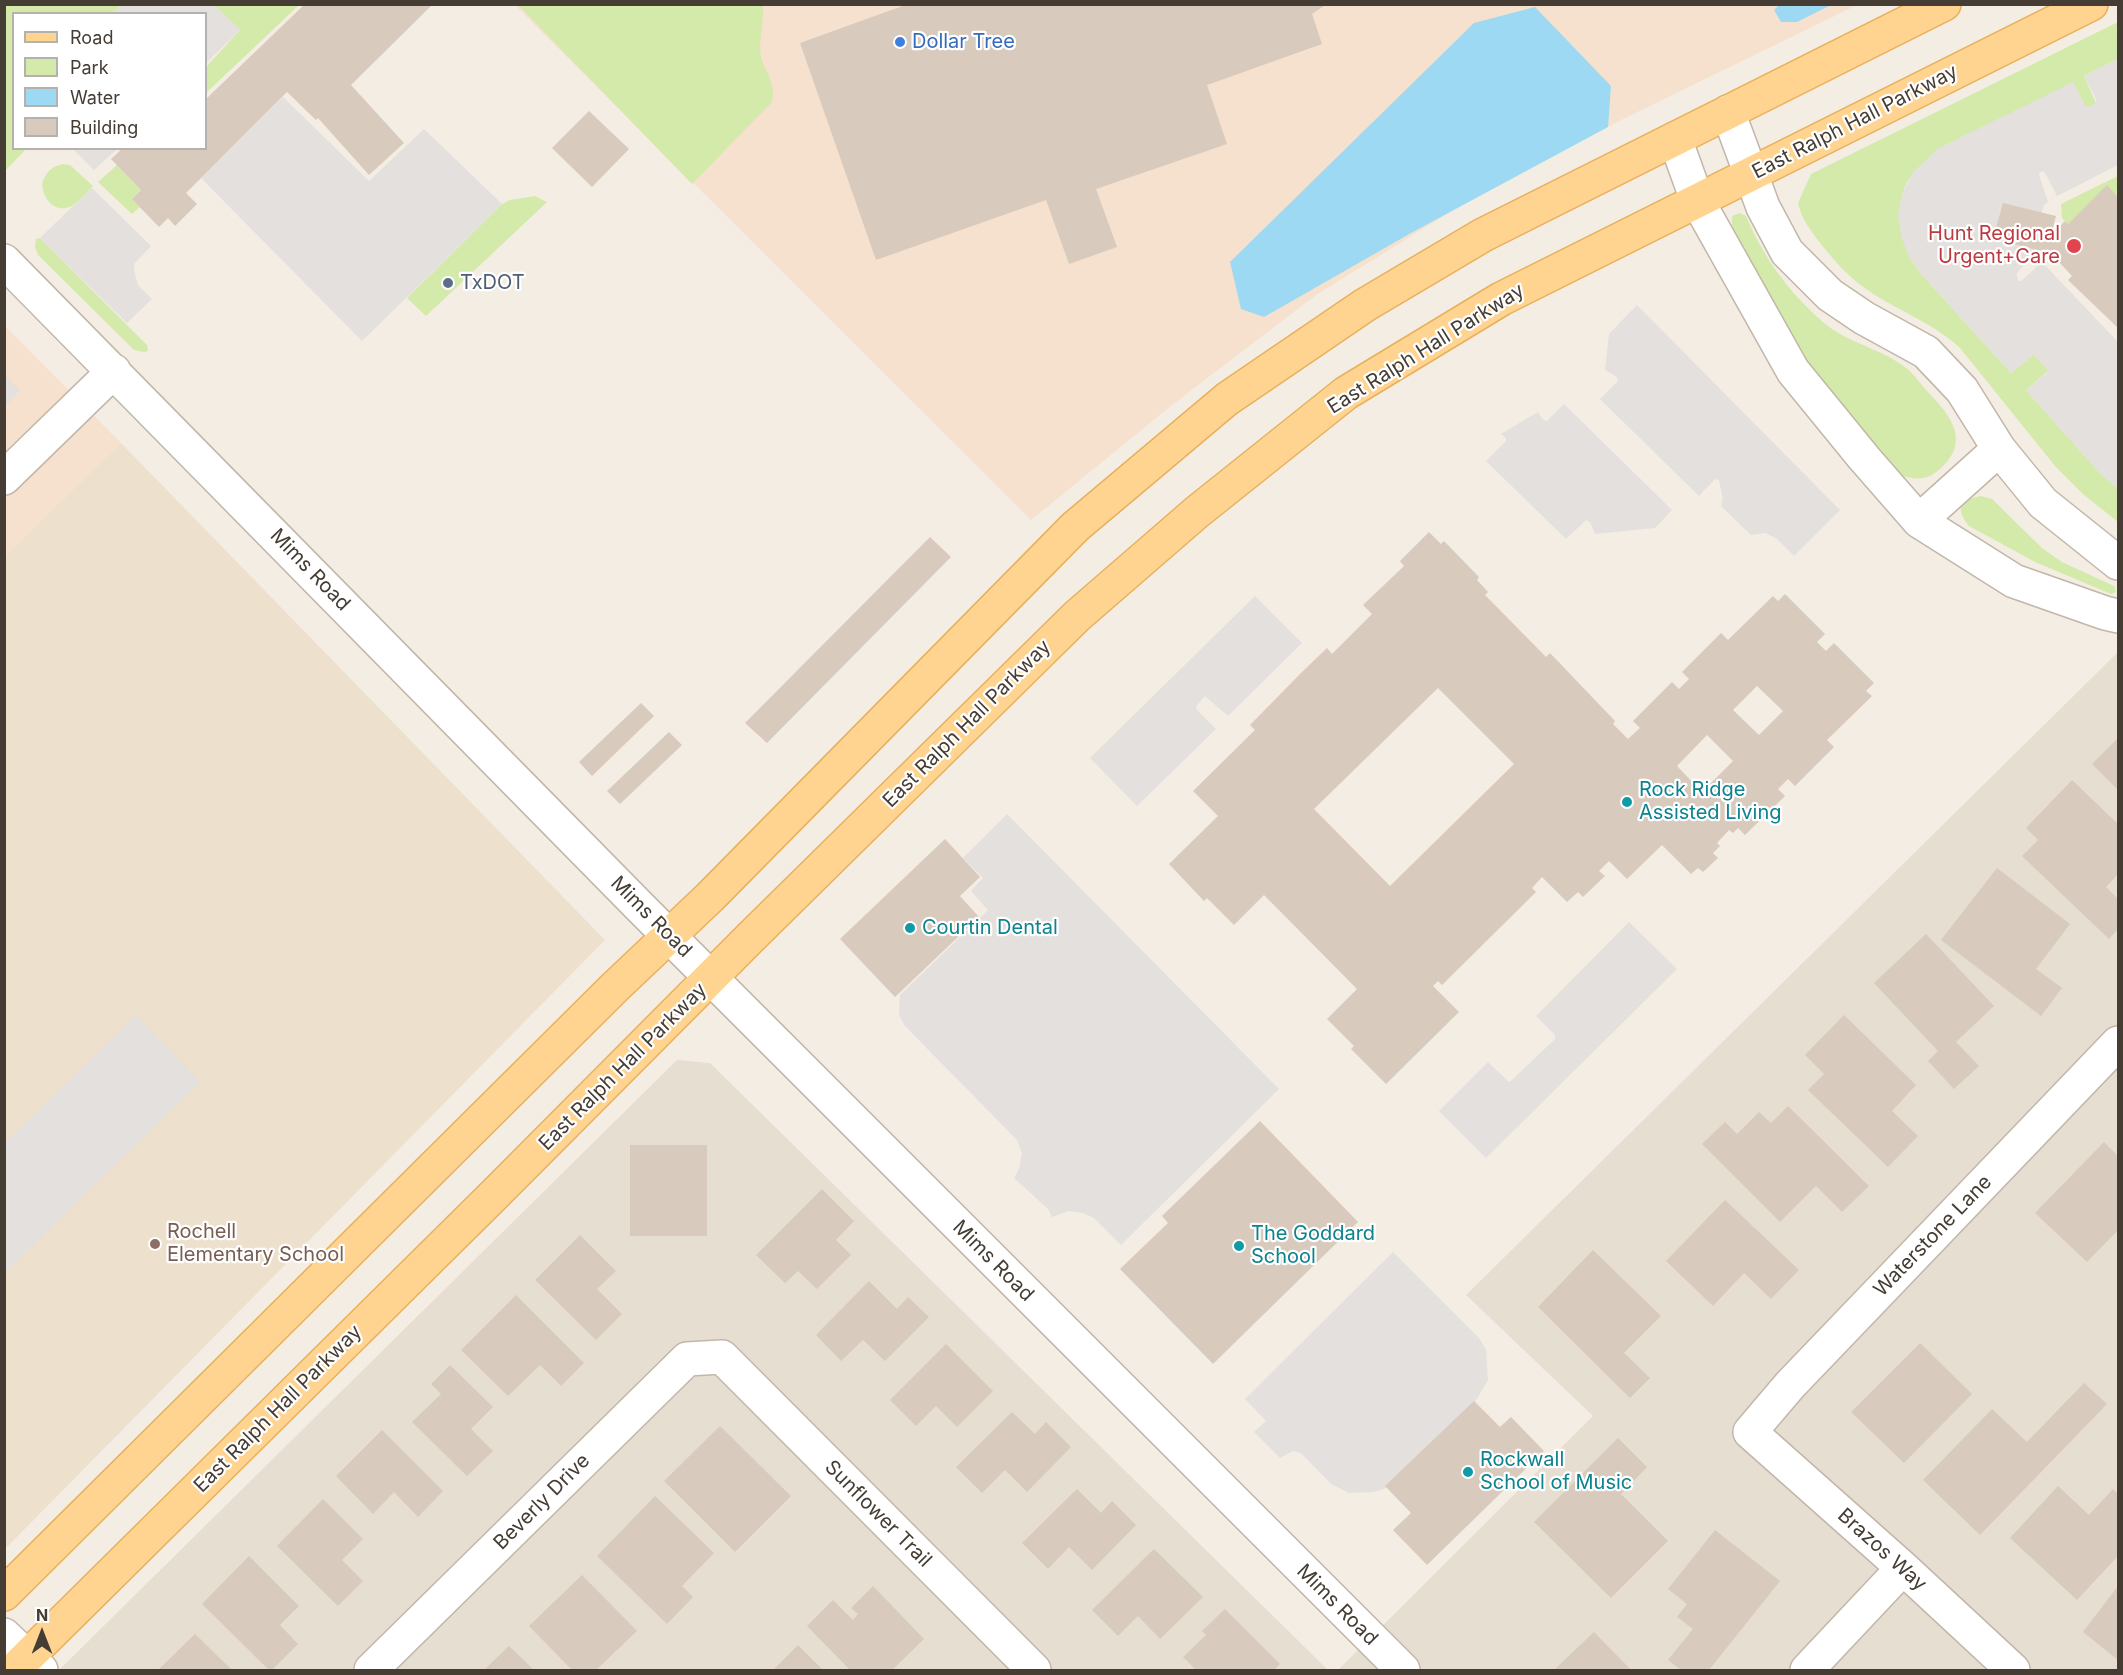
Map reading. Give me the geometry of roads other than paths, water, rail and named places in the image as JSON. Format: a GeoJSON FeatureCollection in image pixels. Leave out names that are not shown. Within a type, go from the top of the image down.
{"type":"FeatureCollection","features":[{"type":"Feature","properties":{"kind":"main road"},"geometry":{"type":"LineString","coordinates":[[4,1594],[614,988],[710,897],[1075,527],[1227,399],[1365,305],[1482,235],[1944,4]]}},
{"type":"Feature","properties":{"kind":"main road","name":"East Ralph Hall Parkway"},"geometry":{"type":"LineString","coordinates":[[27,1666],[758,930],[1077,616],[1197,512],[1337,400],[1501,299],[2091,4]]}},
{"type":"Feature","properties":{"kind":"street"},"geometry":{"type":"LineString","coordinates":[[1728,112],[1763,207],[1787,252],[1830,296],[1864,318],[1926,352],[1962,390],[1999,449],[2043,503],[2118,563]]}},
{"type":"Feature","properties":{"kind":"street"},"geometry":{"type":"LineString","coordinates":[[1675,139],[1697,200],[1793,371],[1864,459],[1919,521],[2014,581],[2118,616]]}},
{"type":"Feature","properties":{"kind":"street","name":"Mims Road"},"geometry":{"type":"LineString","coordinates":[[4,261],[669,935],[1403,1671]]}},
{"type":"Feature","properties":{"kind":"street"},"geometry":{"type":"LineString","coordinates":[[4,478],[114,371]]}},
{"type":"Feature","properties":{"kind":"street"},"geometry":{"type":"LineString","coordinates":[[1919,521],[1999,449]]}},
{"type":"Feature","properties":{"kind":"street","name":"Waterstone Lane"},"geometry":{"type":"LineString","coordinates":[[1750,1432],[1790,1385],[2114,1056]]}},
{"type":"Feature","properties":{"kind":"street","name":"Sunflower Trail"},"geometry":{"type":"LineString","coordinates":[[722,1357],[1016,1665]]}},
{"type":"Feature","properties":{"kind":"street","name":"Beverly Drive"},"geometry":{"type":"LineString","coordinates":[[371,1671],[687,1359],[722,1357]]}},
{"type":"Feature","properties":{"kind":"street","name":"Brazos Way"},"geometry":{"type":"LineString","coordinates":[[1750,1432],[1903,1568],[2013,1671]]}},
{"type":"Feature","properties":{"kind":"street"},"geometry":{"type":"LineString","coordinates":[[1808,1671],[1903,1568]]}},
{"type":"Feature","properties":{"kind":"street"},"geometry":{"type":"LineString","coordinates":[[4,1635],[27,1666]]}},
{"type":"Feature","properties":{"kind":"water"},"geometry":{"type":"Polygon","coordinates":[[[1779,5],[1831,5],[1797,22],[1781,22],[1774,10],[1779,5]]]}},
{"type":"Feature","properties":{"kind":"water"},"geometry":{"type":"Polygon","coordinates":[[[1535,7],[1611,86],[1608,127],[1411,233],[1264,317],[1241,309],[1230,262],[1474,23],[1535,7]]]}},
{"type":"Feature","properties":{"kind":"place","name":"Dollar Tree"},"geometry":{"type":"Point","coordinates":[900,42]}},
{"type":"Feature","properties":{"kind":"place","name":"Hunt Regional Urgent+Care"},"geometry":{"type":"Point","coordinates":[2074,246]}},
{"type":"Feature","properties":{"kind":"place","name":"TxDOT"},"geometry":{"type":"Point","coordinates":[448,283]}},
{"type":"Feature","properties":{"kind":"place","name":"Rock Ridge Assisted Living"},"geometry":{"type":"Point","coordinates":[1627,802]}},
{"type":"Feature","properties":{"kind":"place","name":"Courtin Dental"},"geometry":{"type":"Point","coordinates":[910,928]}},
{"type":"Feature","properties":{"kind":"place","name":"Rochell Elementary School"},"geometry":{"type":"Point","coordinates":[155,1244]}},
{"type":"Feature","properties":{"kind":"place","name":"The Goddard School"},"geometry":{"type":"Point","coordinates":[1239,1246]}},
{"type":"Feature","properties":{"kind":"place","name":"Rockwall School of Music"},"geometry":{"type":"Point","coordinates":[1468,1472]}}]}
